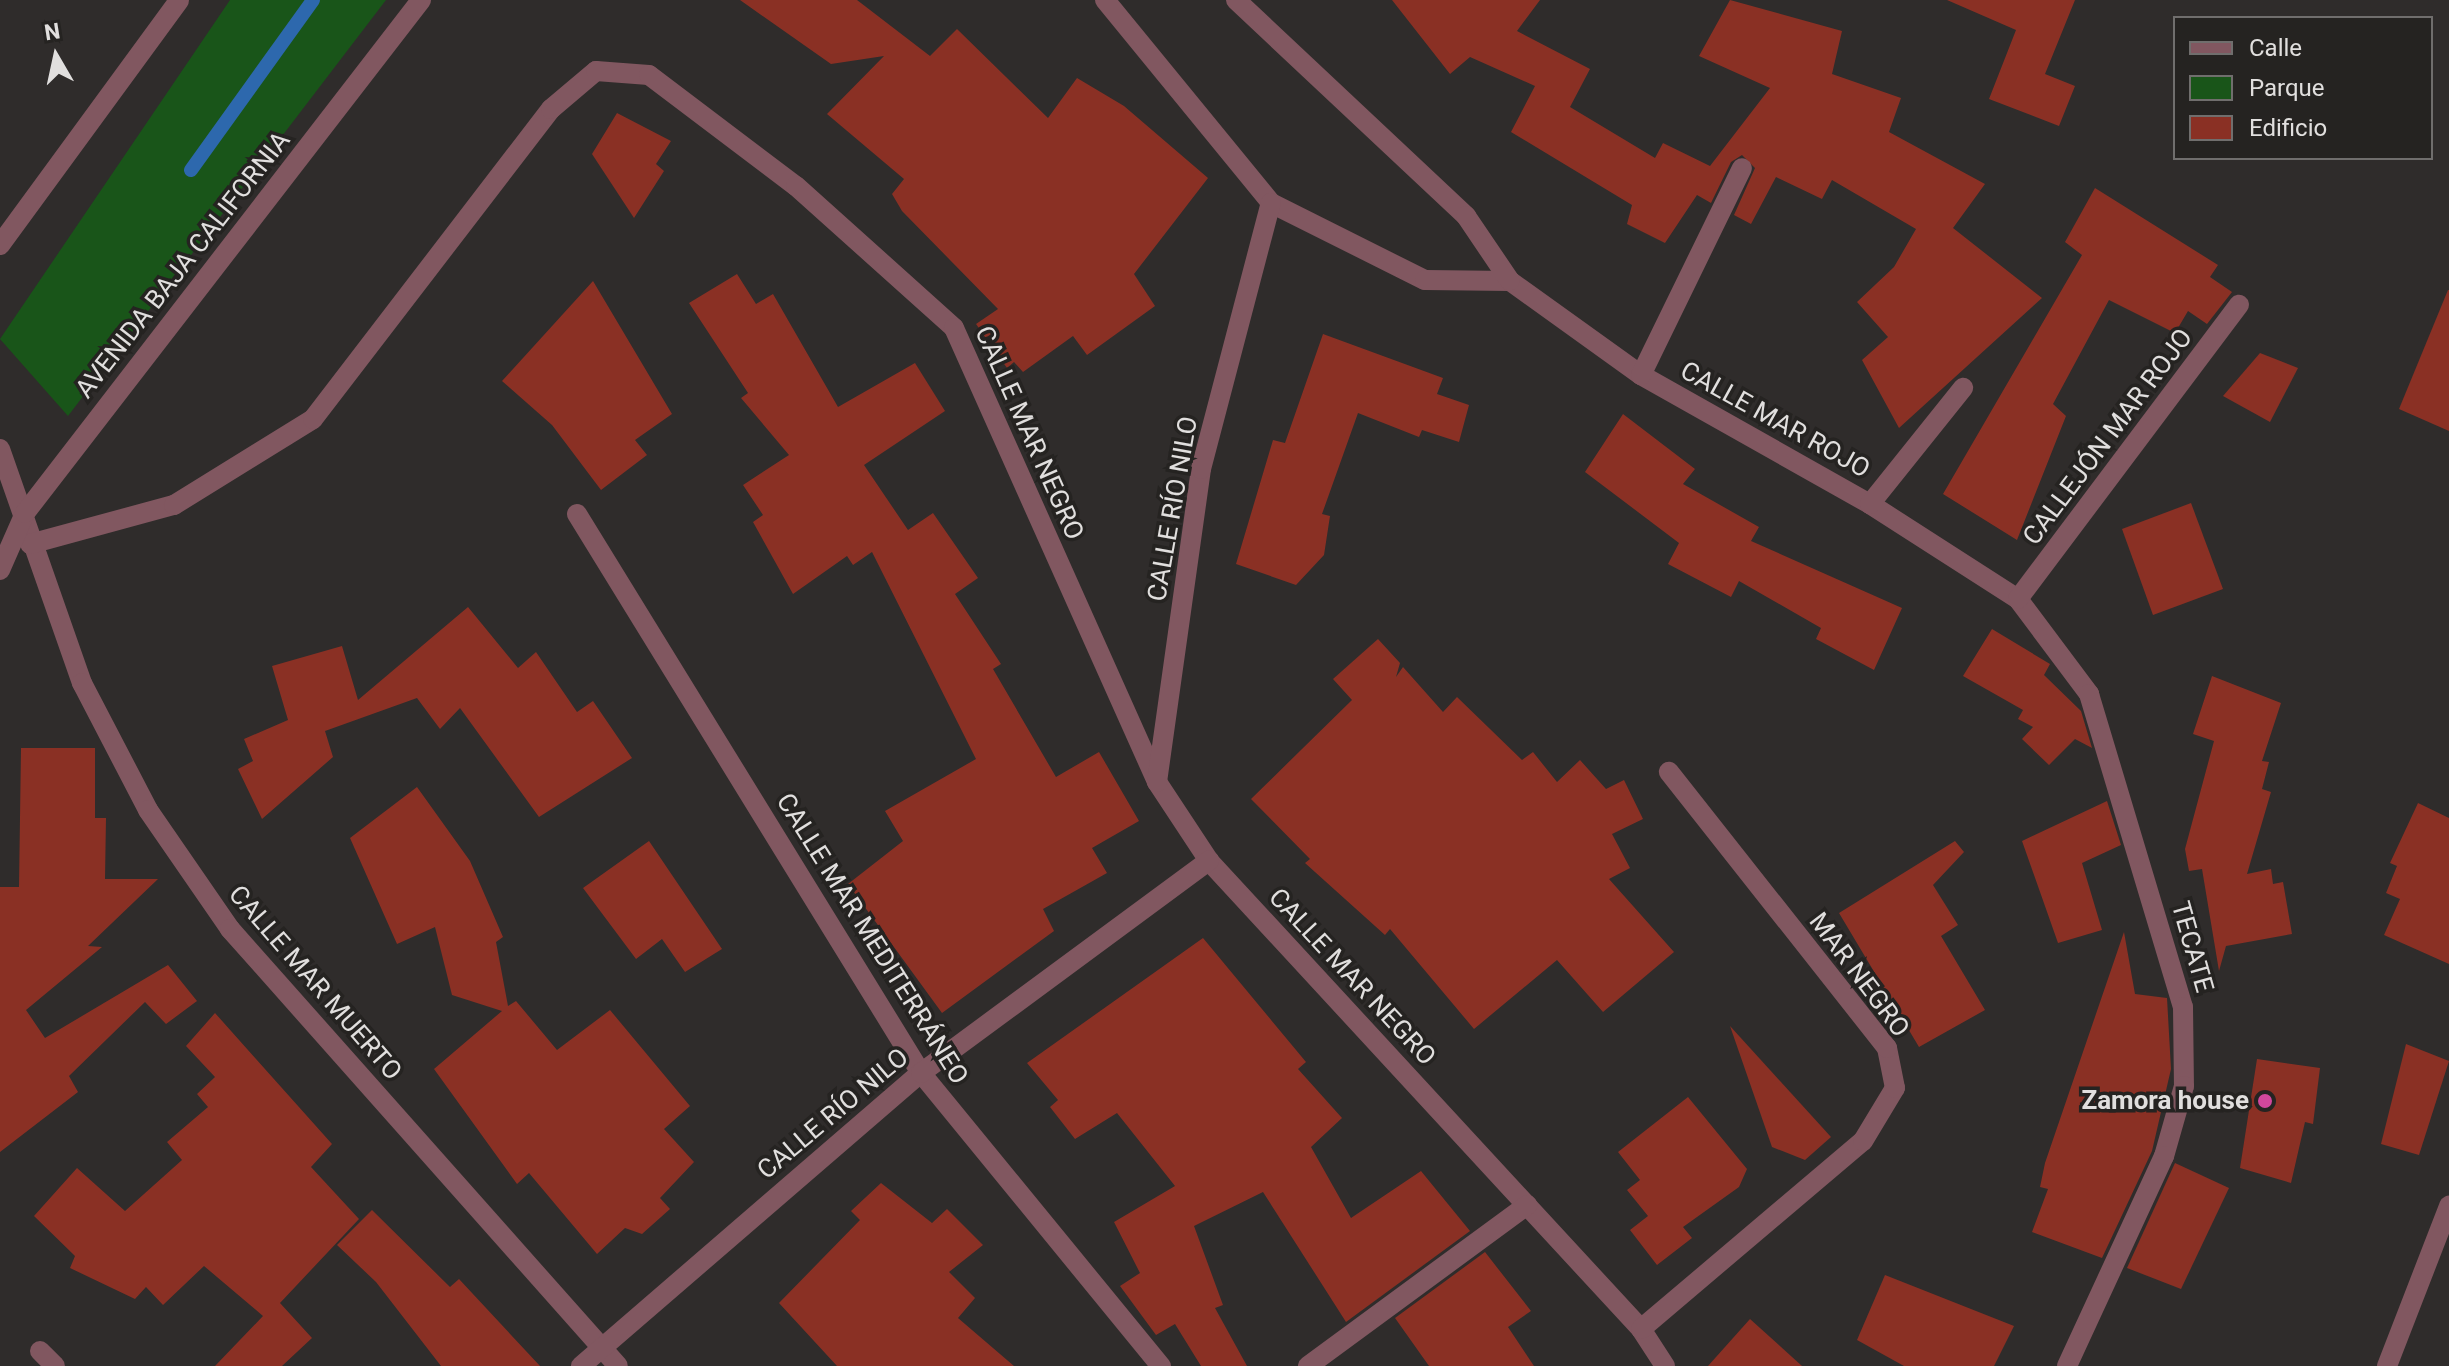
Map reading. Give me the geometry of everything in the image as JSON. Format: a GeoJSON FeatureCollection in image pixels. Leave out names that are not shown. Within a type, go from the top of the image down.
{"type":"FeatureCollection","features":[{"type":"Feature","properties":{"kind":"street"},"geometry":{"type":"LineString","coordinates":[[0,245],[179,0]]}},
{"type":"Feature","properties":{"kind":"street","name":"AVENIDA BAJA CALIFORNIA"},"geometry":{"type":"LineString","coordinates":[[0,570],[25,513],[421,0]]}},
{"type":"Feature","properties":{"kind":"street"},"geometry":{"type":"LineString","coordinates":[[1105,0],[1271,203],[1425,280],[1510,281]]}},
{"type":"Feature","properties":{"kind":"street","name":"CALLE MAR ROJO"},"geometry":{"type":"LineString","coordinates":[[1236,0],[1466,216],[1510,281],[1641,375],[1870,504],[2018,599]]}},
{"type":"Feature","properties":{"kind":"street","name":"CALLE MAR NEGRO"},"geometry":{"type":"LineString","coordinates":[[30,544],[174,505],[313,419],[551,109],[596,71],[649,75],[796,186],[954,328],[1157,782],[1209,861],[1641,1329],[1665,1366]]}},
{"type":"Feature","properties":{"kind":"street"},"geometry":{"type":"LineString","coordinates":[[1641,375],[1742,168]]}},
{"type":"Feature","properties":{"kind":"street","name":"CALLE RÍO NILO"},"geometry":{"type":"LineString","coordinates":[[1157,782],[1201,469],[1271,203]]}},
{"type":"Feature","properties":{"kind":"street","name":"CALLEJÓN MAR ROJO"},"geometry":{"type":"LineString","coordinates":[[2018,599],[2239,305]]}},
{"type":"Feature","properties":{"kind":"street"},"geometry":{"type":"LineString","coordinates":[[1870,504],[1963,388]]}},
{"type":"Feature","properties":{"kind":"street","name":"CALLE MAR MUERTO"},"geometry":{"type":"LineString","coordinates":[[0,449],[25,513],[30,544],[82,683],[148,810],[230,929],[618,1366]]}},
{"type":"Feature","properties":{"kind":"street","name":"CALLE MAR MEDITERRÁNEO"},"geometry":{"type":"LineString","coordinates":[[577,514],[921,1073],[1161,1366]]}},
{"type":"Feature","properties":{"kind":"street","name":"TECATE"},"geometry":{"type":"LineString","coordinates":[[2018,599],[2089,694],[2183,1007],[2184,1086],[2164,1156],[2067,1366]]}},
{"type":"Feature","properties":{"kind":"street","name":"MAR NEGRO"},"geometry":{"type":"LineString","coordinates":[[1641,1329],[1863,1141],[1895,1088],[1887,1048],[1669,772]]}},
{"type":"Feature","properties":{"kind":"street","name":"CALLE RÍO NILO"},"geometry":{"type":"LineString","coordinates":[[581,1366],[921,1073],[1209,861]]}},
{"type":"Feature","properties":{"kind":"street"},"geometry":{"type":"LineString","coordinates":[[1308,1366],[1527,1205]]}},
{"type":"Feature","properties":{"kind":"street"},"geometry":{"type":"LineString","coordinates":[[2387,1366],[2449,1206]]}},
{"type":"Feature","properties":{"kind":"green space"},"geometry":{"type":"Polygon","coordinates":[[[230,0],[386,0],[68,416],[0,339],[230,0]]]}},
{"type":"Feature","properties":{"kind":"building"},"geometry":{"type":"Polygon","coordinates":[[[740,0],[857,0],[930,56],[957,29],[1048,118],[1077,78],[1124,106],[1208,178],[1134,274],[1155,306],[1087,355],[1073,336],[1023,372],[1014,362],[1007,368],[976,324],[998,309],[902,211],[892,194],[904,179],[827,114],[884,56],[831,64],[740,0]]]}},
{"type":"Feature","properties":{"kind":"building"},"geometry":{"type":"Polygon","coordinates":[[[1392,0],[1540,0],[1517,31],[1590,69],[1570,107],[1655,158],[1663,143],[1710,166],[1770,88],[1699,56],[1730,0],[1842,31],[1832,74],[1901,98],[1889,132],[1985,184],[1953,228],[2042,298],[1899,428],[1862,360],[1888,337],[1857,302],[1894,267],[1916,229],[1832,180],[1822,199],[1776,177],[1751,224],[1734,215],[1755,168],[1742,155],[1731,162],[1711,203],[1697,195],[1665,243],[1627,224],[1632,205],[1511,132],[1535,86],[1470,57],[1450,74],[1392,0]]]}},
{"type":"Feature","properties":{"kind":"building"},"geometry":{"type":"Polygon","coordinates":[[[1947,0],[2075,0],[2045,74],[2075,86],[2059,126],[1989,99],[2016,30],[1947,0]]]}},
{"type":"Feature","properties":{"kind":"building"},"geometry":{"type":"Polygon","coordinates":[[[617,113],[671,141],[656,164],[664,171],[634,218],[592,154],[617,113]]]}},
{"type":"Feature","properties":{"kind":"building"},"geometry":{"type":"Polygon","coordinates":[[[2095,188],[2218,265],[2210,277],[2232,292],[2207,324],[2188,311],[2175,333],[2109,300],[2053,404],[2066,416],[2017,540],[1943,494],[2082,255],[2065,242],[2095,188]]]}},
{"type":"Feature","properties":{"kind":"building"},"geometry":{"type":"Polygon","coordinates":[[[737,274],[756,304],[773,294],[838,407],[915,363],[945,411],[864,465],[908,530],[933,513],[978,578],[955,594],[1001,664],[993,669],[1056,777],[1099,752],[1139,821],[1092,848],[1107,873],[1043,909],[1054,931],[942,1013],[848,884],[903,841],[885,811],[976,759],[872,552],[853,565],[847,556],[793,594],[753,522],[763,515],[743,485],[789,455],[741,398],[748,393],[689,303],[737,274]]]}},
{"type":"Feature","properties":{"kind":"building"},"geometry":{"type":"Polygon","coordinates":[[[593,281],[672,414],[635,440],[647,455],[601,490],[552,425],[502,381],[593,281]]]}},
{"type":"Feature","properties":{"kind":"building"},"geometry":{"type":"Polygon","coordinates":[[[2449,290],[2449,431],[2399,409],[2449,290]]]}},
{"type":"Feature","properties":{"kind":"building"},"geometry":{"type":"Polygon","coordinates":[[[1323,334],[1443,378],[1437,394],[1469,405],[1459,442],[1422,430],[1419,437],[1358,413],[1322,514],[1330,516],[1324,555],[1296,585],[1236,564],[1273,440],[1285,443],[1323,334]]]}},
{"type":"Feature","properties":{"kind":"building"},"geometry":{"type":"Polygon","coordinates":[[[2260,353],[2298,368],[2270,422],[2223,396],[2260,353]]]}},
{"type":"Feature","properties":{"kind":"building"},"geometry":{"type":"Polygon","coordinates":[[[1623,414],[1695,469],[1683,484],[1759,527],[1751,541],[1902,608],[1874,670],[1816,639],[1821,628],[1739,581],[1731,597],[1668,564],[1679,543],[1585,472],[1623,414]]]}},
{"type":"Feature","properties":{"kind":"building"},"geometry":{"type":"Polygon","coordinates":[[[2191,503],[2223,589],[2153,615],[2122,529],[2191,503]]]}},
{"type":"Feature","properties":{"kind":"building"},"geometry":{"type":"Polygon","coordinates":[[[468,607],[518,668],[536,652],[577,712],[593,701],[632,758],[539,817],[460,708],[440,729],[417,698],[325,731],[333,757],[262,819],[238,769],[253,761],[244,739],[288,720],[272,666],[342,646],[358,700],[468,607]]]}},
{"type":"Feature","properties":{"kind":"building"},"geometry":{"type":"Polygon","coordinates":[[[1992,629],[2050,664],[2044,675],[2081,711],[2092,748],[2075,739],[2049,765],[2022,739],[2033,727],[2018,719],[2023,710],[1963,676],[1992,629]]]}},
{"type":"Feature","properties":{"kind":"building"},"geometry":{"type":"Polygon","coordinates":[[[1378,639],[1400,663],[1396,677],[1403,667],[1443,712],[1457,697],[1522,760],[1533,752],[1557,782],[1580,760],[1606,789],[1624,780],[1643,819],[1612,834],[1630,868],[1609,879],[1674,952],[1603,1012],[1557,960],[1474,1029],[1390,929],[1385,935],[1305,863],[1310,859],[1251,799],[1352,700],[1333,679],[1378,639]]]}},
{"type":"Feature","properties":{"kind":"building"},"geometry":{"type":"Polygon","coordinates":[[[2212,676],[2281,703],[2262,761],[2269,762],[2262,789],[2271,792],[2247,874],[2271,869],[2273,884],[2283,882],[2292,934],[2226,946],[2219,971],[2202,869],[2189,871],[2185,849],[2214,741],[2193,734],[2212,676]]]}},
{"type":"Feature","properties":{"kind":"building"},"geometry":{"type":"Polygon","coordinates":[[[21,748],[95,748],[95,818],[106,818],[105,879],[158,879],[88,946],[102,947],[26,1010],[45,1038],[168,965],[197,1001],[166,1024],[145,1002],[69,1076],[78,1092],[0,1152],[0,887],[19,887],[21,748]]]}},
{"type":"Feature","properties":{"kind":"building"},"geometry":{"type":"Polygon","coordinates":[[[417,787],[470,861],[503,937],[496,942],[508,1006],[516,1001],[557,1050],[610,1010],[690,1106],[664,1129],[694,1162],[660,1198],[670,1209],[642,1234],[625,1228],[597,1254],[529,1173],[517,1184],[434,1069],[502,1011],[452,995],[435,927],[397,944],[350,838],[417,787]]]}},
{"type":"Feature","properties":{"kind":"building"},"geometry":{"type":"Polygon","coordinates":[[[2107,801],[2121,845],[2082,863],[2102,930],[2058,943],[2022,841],[2107,801]]]}},
{"type":"Feature","properties":{"kind":"building"},"geometry":{"type":"Polygon","coordinates":[[[2418,803],[2449,818],[2449,964],[2384,935],[2400,899],[2386,893],[2397,866],[2390,863],[2418,803]]]}},
{"type":"Feature","properties":{"kind":"building"},"geometry":{"type":"Polygon","coordinates":[[[649,841],[722,949],[685,972],[662,939],[636,959],[583,888],[649,841]]]}},
{"type":"Feature","properties":{"kind":"building"},"geometry":{"type":"Polygon","coordinates":[[[1955,841],[1964,852],[1933,885],[1958,925],[1941,936],[1985,1010],[1919,1047],[1839,913],[1955,841]]]}},
{"type":"Feature","properties":{"kind":"building"},"geometry":{"type":"Polygon","coordinates":[[[2124,932],[2135,994],[2167,998],[2171,1069],[2152,1151],[2102,1258],[2032,1232],[2048,1189],[2040,1187],[2045,1163],[2124,932]]]}},
{"type":"Feature","properties":{"kind":"building"},"geometry":{"type":"Polygon","coordinates":[[[1203,938],[1306,1062],[1298,1069],[1342,1118],[1311,1147],[1351,1218],[1421,1171],[1470,1231],[1346,1322],[1263,1192],[1194,1226],[1223,1305],[1215,1308],[1247,1366],[1201,1366],[1175,1324],[1156,1335],[1120,1286],[1140,1273],[1114,1222],[1175,1186],[1117,1113],[1075,1139],[1050,1107],[1058,1100],[1027,1063],[1203,938]]]}},
{"type":"Feature","properties":{"kind":"building"},"geometry":{"type":"Polygon","coordinates":[[[215,1013],[332,1144],[311,1167],[359,1219],[280,1303],[312,1338],[282,1366],[215,1366],[263,1316],[204,1266],[163,1305],[146,1287],[135,1299],[70,1268],[75,1256],[34,1216],[77,1168],[125,1211],[182,1160],[167,1142],[208,1107],[197,1094],[215,1077],[186,1046],[215,1013]]]}},
{"type":"Feature","properties":{"kind":"building"},"geometry":{"type":"Polygon","coordinates":[[[1730,1026],[1831,1137],[1805,1160],[1772,1147],[1730,1026]]]}},
{"type":"Feature","properties":{"kind":"building"},"geometry":{"type":"Polygon","coordinates":[[[2406,1044],[2449,1061],[2419,1155],[2381,1144],[2406,1044]]]}},
{"type":"Feature","properties":{"kind":"building"},"geometry":{"type":"Polygon","coordinates":[[[2257,1059],[2320,1068],[2313,1124],[2305,1122],[2291,1183],[2240,1168],[2257,1059]]]}},
{"type":"Feature","properties":{"kind":"building"},"geometry":{"type":"Polygon","coordinates":[[[1688,1097],[1747,1169],[1739,1187],[1683,1227],[1692,1238],[1657,1265],[1630,1230],[1648,1216],[1627,1190],[1640,1180],[1618,1152],[1688,1097]]]}},
{"type":"Feature","properties":{"kind":"building"},"geometry":{"type":"Polygon","coordinates":[[[2175,1163],[2229,1188],[2181,1289],[2127,1268],[2175,1163]]]}},
{"type":"Feature","properties":{"kind":"building"},"geometry":{"type":"Polygon","coordinates":[[[881,1183],[932,1223],[947,1209],[983,1245],[949,1272],[975,1298],[958,1318],[1014,1366],[837,1366],[779,1303],[860,1220],[851,1211],[881,1183]]]}},
{"type":"Feature","properties":{"kind":"building"},"geometry":{"type":"Polygon","coordinates":[[[372,1210],[450,1287],[459,1279],[540,1366],[441,1366],[376,1282],[337,1245],[372,1210]]]}},
{"type":"Feature","properties":{"kind":"building"},"geometry":{"type":"Polygon","coordinates":[[[1485,1252],[1531,1311],[1508,1327],[1534,1366],[1429,1366],[1395,1318],[1485,1252]]]}},
{"type":"Feature","properties":{"kind":"building"},"geometry":{"type":"Polygon","coordinates":[[[1885,1275],[2014,1326],[1994,1366],[1904,1366],[1857,1340],[1885,1275]]]}},
{"type":"Feature","properties":{"kind":"building"},"geometry":{"type":"Polygon","coordinates":[[[1750,1319],[1802,1366],[1708,1366],[1750,1319]]]}},
{"type":"Feature","properties":{"kind":"waterway"},"geometry":{"type":"LineString","coordinates":[[191,170],[313,0]]}},
{"type":"Feature","properties":{"kind":"place","name":"Zamora house"},"geometry":{"type":"Point","coordinates":[2265,1101]}}]}
